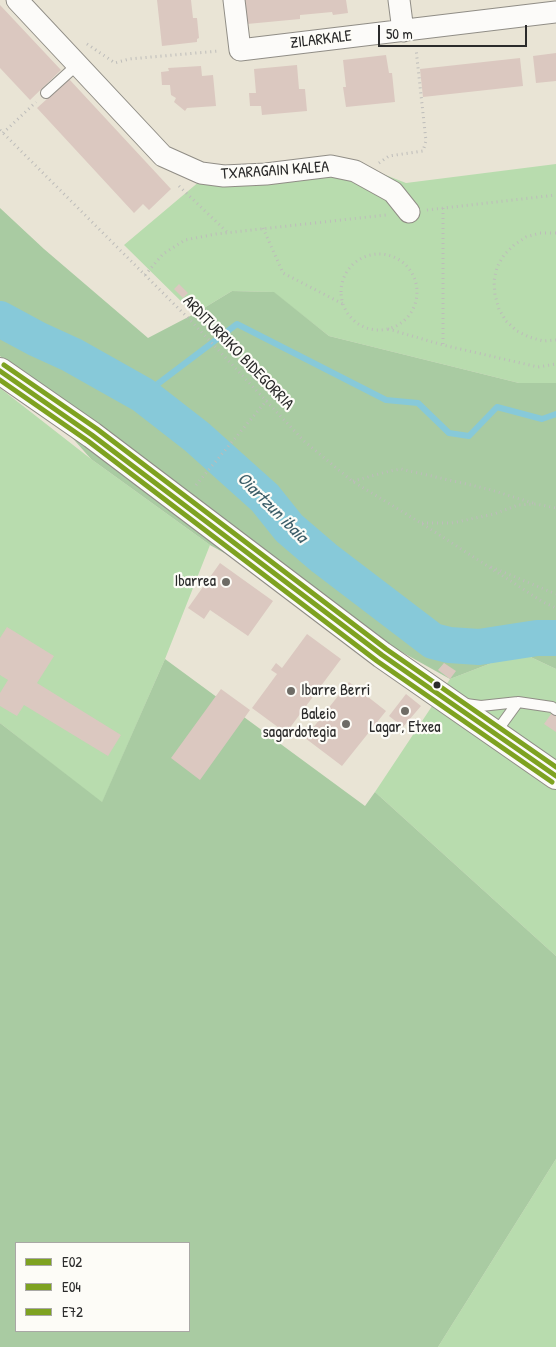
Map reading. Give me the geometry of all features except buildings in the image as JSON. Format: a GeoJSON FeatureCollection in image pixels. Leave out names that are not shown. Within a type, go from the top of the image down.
{"type":"FeatureCollection","features":[{"type":"Feature","properties":{"kind":"street","name":"TXARAGAIN KALEA"},"geometry":{"type":"LineString","coordinates":[[17,0],[164,156],[201,173],[224,176],[266,174],[331,166],[355,171],[393,192],[409,212]]}},
{"type":"Feature","properties":{"kind":"street"},"geometry":{"type":"LineString","coordinates":[[234,0],[240,50]]}},
{"type":"Feature","properties":{"kind":"street"},"geometry":{"type":"LineString","coordinates":[[399,0],[408,30]]}},
{"type":"Feature","properties":{"kind":"street","name":"ZILARKALE"},"geometry":{"type":"LineString","coordinates":[[240,50],[556,12]]}},
{"type":"Feature","properties":{"kind":"street"},"geometry":{"type":"LineString","coordinates":[[0,371],[92,435],[382,655],[556,776]]}},
{"type":"Feature","properties":{"kind":"lane"},"geometry":{"type":"LineString","coordinates":[[46,93],[78,64]]}},
{"type":"Feature","properties":{"kind":"lane"},"geometry":{"type":"LineString","coordinates":[[445,699],[481,706],[518,702],[556,710]]}},
{"type":"Feature","properties":{"kind":"lane"},"geometry":{"type":"LineString","coordinates":[[488,729],[502,724],[518,702]]}},
{"type":"Feature","properties":{"kind":"path"},"geometry":{"type":"LineString","coordinates":[[371,179],[380,162],[384,159],[389,156],[423,151],[426,140],[408,30]]}},
{"type":"Feature","properties":{"kind":"path"},"geometry":{"type":"LineString","coordinates":[[86,42],[116,63],[129,59],[240,50]]}},
{"type":"Feature","properties":{"kind":"path"},"geometry":{"type":"LineString","coordinates":[[2,132],[46,93]]}},
{"type":"Feature","properties":{"kind":"path","name":"ARDITURRIKO BIDEGORRIA"},"geometry":{"type":"LineString","coordinates":[[2,132],[219,349],[304,440],[352,481],[422,523],[543,602],[556,608]]}},
{"type":"Feature","properties":{"kind":"path"},"geometry":{"type":"LineString","coordinates":[[145,275],[162,254],[185,240],[263,228],[556,195]]}},
{"type":"Feature","properties":{"kind":"path"},"geometry":{"type":"LineString","coordinates":[[443,208],[443,345]]}},
{"type":"Feature","properties":{"kind":"path"},"geometry":{"type":"LineString","coordinates":[[263,228],[283,273],[342,304],[350,316],[360,325],[374,330],[388,328],[400,323],[410,313],[416,300],[416,286],[412,273],[403,262],[390,256],[376,254],[363,257],[352,265],[344,277],[341,290],[342,304]]}},
{"type":"Feature","properties":{"kind":"path"},"geometry":{"type":"LineString","coordinates":[[556,233],[540,233],[526,237],[514,245],[504,255],[494,281],[499,309],[506,321],[516,331],[536,339],[556,340]]}},
{"type":"Feature","properties":{"kind":"path"},"geometry":{"type":"LineString","coordinates":[[388,328],[443,345],[538,366],[556,364]]}},
{"type":"Feature","properties":{"kind":"path"},"geometry":{"type":"LineString","coordinates":[[181,503],[266,400]]}},
{"type":"Feature","properties":{"kind":"path"},"geometry":{"type":"LineString","coordinates":[[352,481],[401,469],[488,489],[536,504],[556,508]]}},
{"type":"Feature","properties":{"kind":"path"},"geometry":{"type":"LineString","coordinates":[[422,523],[452,524],[494,514],[518,505],[536,504]]}},
{"type":"Feature","properties":{"kind":"path","name":"ARDITURRIKO BIDEGORRIA"},"geometry":{"type":"LineString","coordinates":[[484,563],[556,594]]}},
{"type":"Feature","properties":{"kind":"green space"},"geometry":{"type":"Polygon","coordinates":[[[352,162],[406,183],[556,164],[556,383],[519,383],[329,336],[273,292],[232,291],[194,314],[124,245],[213,170],[352,162]]]}},
{"type":"Feature","properties":{"kind":"green space"},"geometry":{"type":"Polygon","coordinates":[[[0,208],[44,249],[148,338],[194,314],[232,291],[274,292],[329,336],[519,383],[556,383],[556,669],[520,652],[450,679],[210,545],[91,459],[0,356],[0,208]]]}},
{"type":"Feature","properties":{"kind":"green space"},"geometry":{"type":"Polygon","coordinates":[[[0,388],[91,459],[210,545],[165,659],[102,803],[0,723],[0,388]]]}},
{"type":"Feature","properties":{"kind":"green space"},"geometry":{"type":"Polygon","coordinates":[[[520,652],[556,669],[556,956],[375,792],[450,679],[520,652]]]}},
{"type":"Feature","properties":{"kind":"green space"},"geometry":{"type":"Polygon","coordinates":[[[165,659],[365,806],[375,792],[556,956],[556,1159],[438,1347],[0,1347],[0,723],[102,802],[165,659]]]}},
{"type":"Feature","properties":{"kind":"green space"},"geometry":{"type":"Polygon","coordinates":[[[556,1159],[556,1347],[438,1347],[556,1159]]]}},
{"type":"Feature","properties":{"kind":"waterway","name":"Oiartzun ibaia"},"geometry":{"type":"LineString","coordinates":[[0,319],[72,355],[143,395],[197,437],[265,498],[289,528],[324,558],[433,641],[449,645],[479,647],[537,638],[556,638]]}},
{"type":"Feature","properties":{"kind":"waterway"},"geometry":{"type":"LineString","coordinates":[[143,395],[237,324],[386,400],[418,403],[449,433],[469,436],[497,407],[542,419],[556,414]]}},
{"type":"Feature","properties":{"kind":"transit line","name":"E72"},"geometry":{"type":"LineString","coordinates":[[4,365],[97,429],[386,649],[556,767]]}},
{"type":"Feature","properties":{"kind":"transit line","name":"E02"},"geometry":{"type":"LineString","coordinates":[[0,371],[92,435],[382,655],[556,776]]}},
{"type":"Feature","properties":{"kind":"transit line","name":"E04"},"geometry":{"type":"LineString","coordinates":[[0,380],[88,441],[377,661],[552,782]]}},
{"type":"Feature","properties":{"kind":"place","name":"Ibarrea"},"geometry":{"type":"Point","coordinates":[226,582]}},
{"type":"Feature","properties":{"kind":"place","name":"Ibarre Berri"},"geometry":{"type":"Point","coordinates":[291,691]}},
{"type":"Feature","properties":{"kind":"place","name":"Lagar, Etxea"},"geometry":{"type":"Point","coordinates":[405,711]}},
{"type":"Feature","properties":{"kind":"place","name":"Baleio sagardotegia"},"geometry":{"type":"Point","coordinates":[346,724]}}]}
